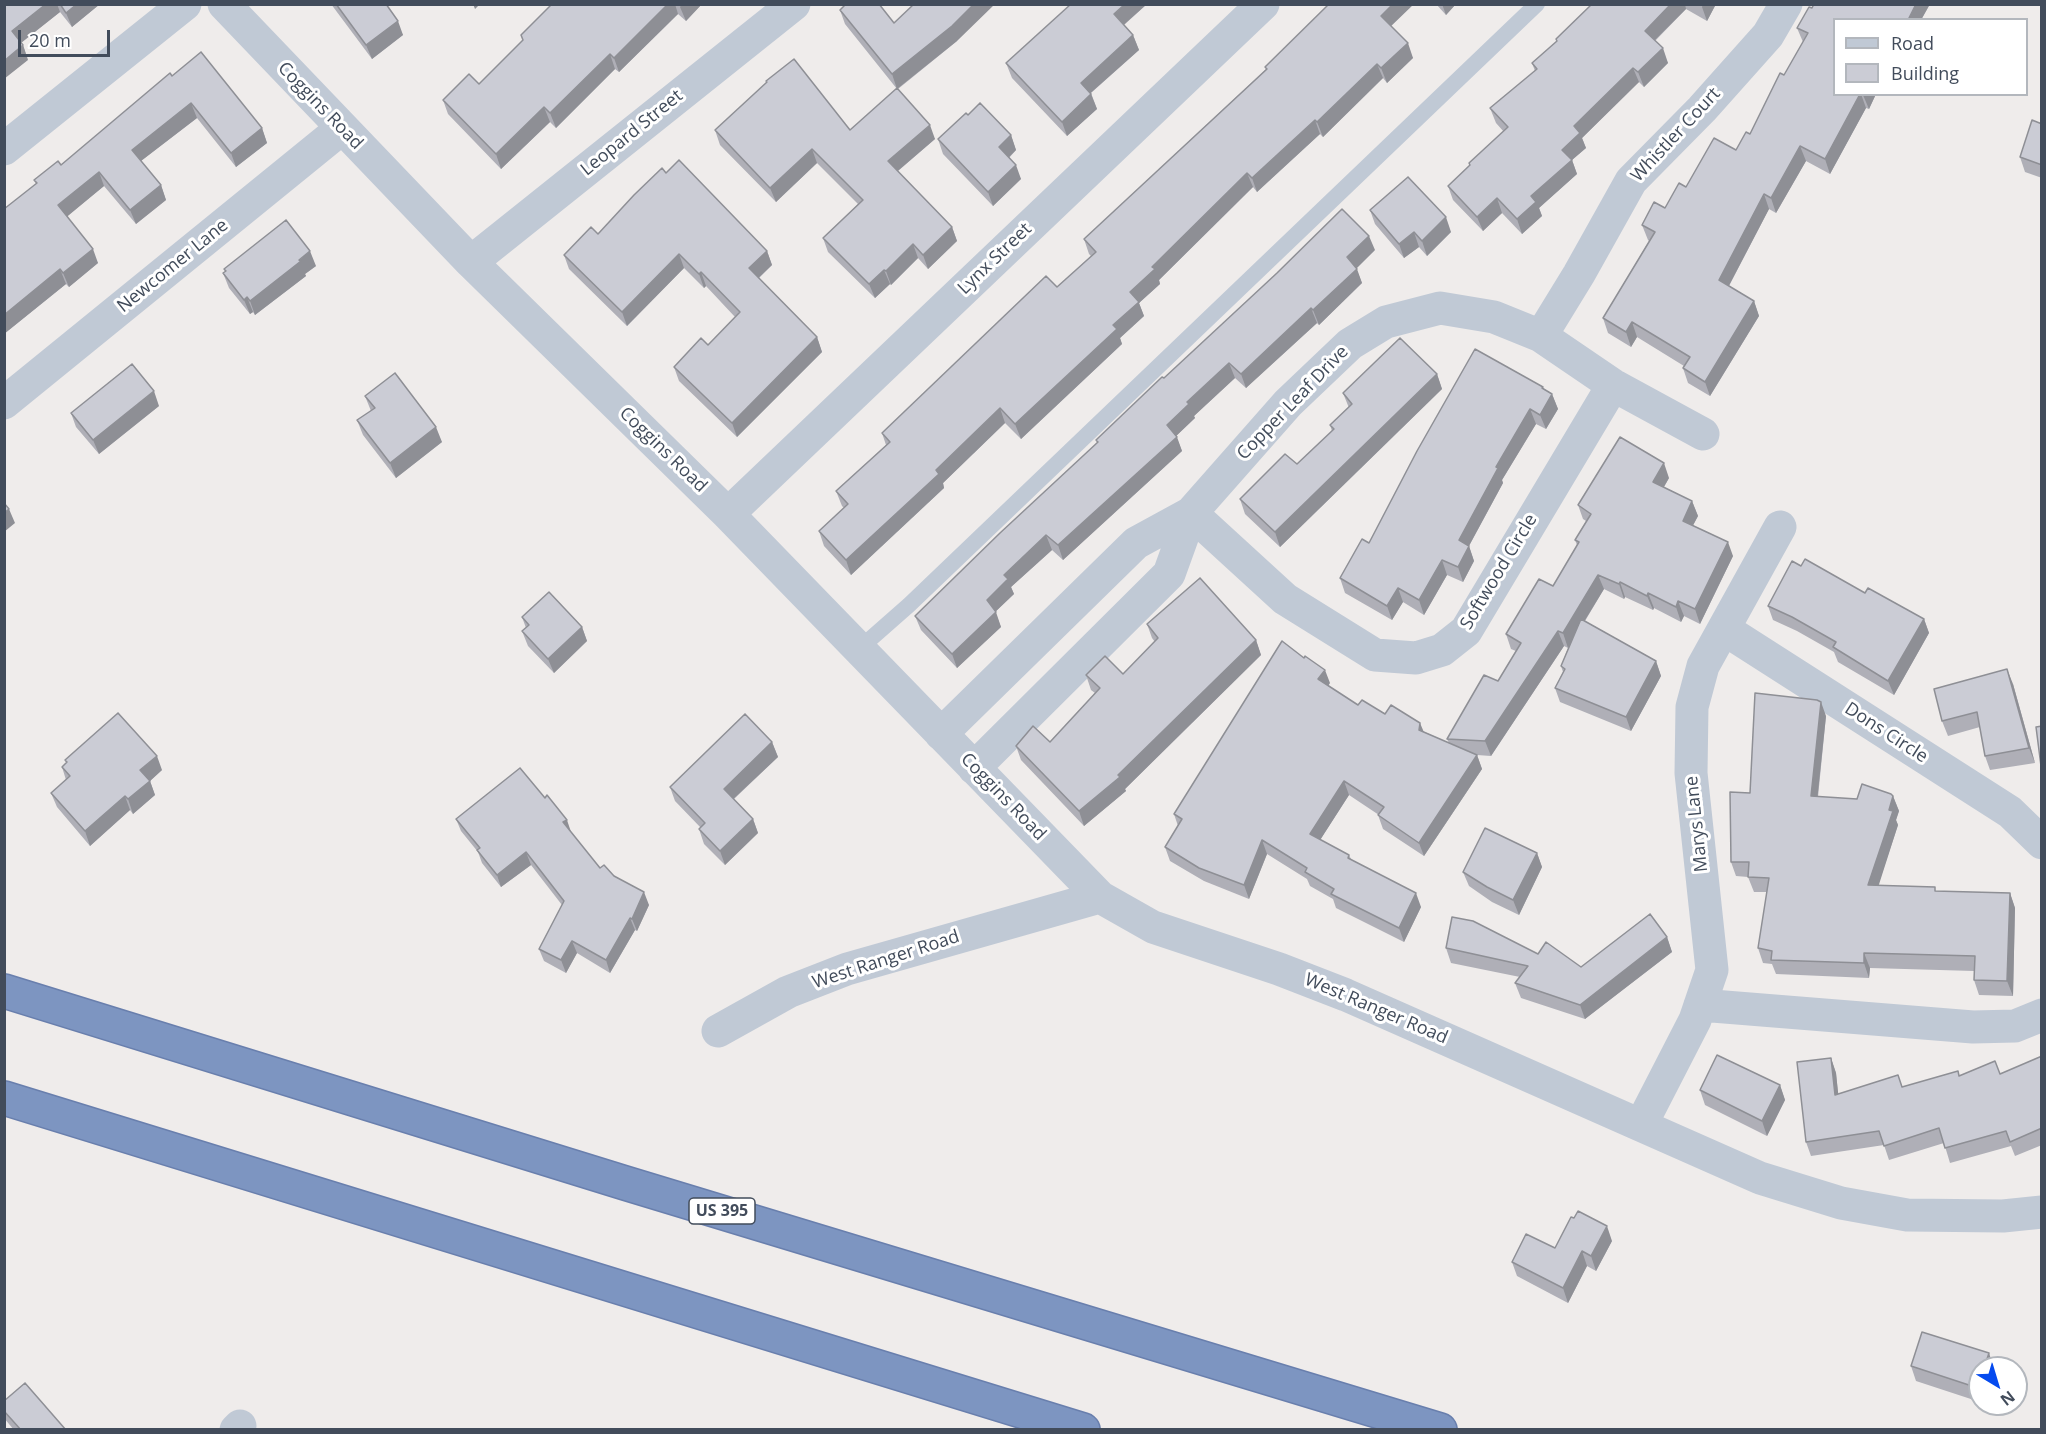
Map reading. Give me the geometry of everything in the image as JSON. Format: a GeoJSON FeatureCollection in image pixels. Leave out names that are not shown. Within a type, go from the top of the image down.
{"type":"FeatureCollection","features":[{"type":"Feature","properties":{"kind":"highway","name":"US 395"},"geometry":{"type":"LineString","coordinates":[[4,992],[1440,1430]]}},
{"type":"Feature","properties":{"kind":"highway"},"geometry":{"type":"LineString","coordinates":[[4,1098],[1083,1430]]}},
{"type":"Feature","properties":{"kind":"street"},"geometry":{"type":"LineString","coordinates":[[4,149],[185,4]]}},
{"type":"Feature","properties":{"kind":"street","name":"Coggins Road"},"geometry":{"type":"LineString","coordinates":[[224,4],[341,129],[471,262],[728,514],[1100,897]]}},
{"type":"Feature","properties":{"kind":"street","name":"Leopard Street"},"geometry":{"type":"LineString","coordinates":[[471,262],[794,4]]}},
{"type":"Feature","properties":{"kind":"street","name":"Lynx Street"},"geometry":{"type":"LineString","coordinates":[[728,514],[1263,4]]}},
{"type":"Feature","properties":{"kind":"street","name":"Whistler Court"},"geometry":{"type":"LineString","coordinates":[[1541,336],[1580,273],[1631,181],[1702,109],[1768,35],[1786,4]]}},
{"type":"Feature","properties":{"kind":"street","name":"Newcomer Lane"},"geometry":{"type":"LineString","coordinates":[[4,403],[341,129]]}},
{"type":"Feature","properties":{"kind":"street","name":"Copper Leaf Drive"},"geometry":{"type":"LineString","coordinates":[[941,734],[1136,543],[1191,513],[1288,404],[1350,344],[1386,322],[1440,308],[1494,317],[1541,336],[1613,385],[1703,434]]}},
{"type":"Feature","properties":{"kind":"street","name":"Softwood Circle"},"geometry":{"type":"LineString","coordinates":[[1191,513],[1285,599],[1375,655],[1416,658],[1442,650],[1466,631],[1613,385]]}},
{"type":"Feature","properties":{"kind":"street","name":"Copper Leaf Drive"},"geometry":{"type":"LineString","coordinates":[[974,768],[1169,574],[1191,513]]}},
{"type":"Feature","properties":{"kind":"street","name":"Marys Lane"},"geometry":{"type":"LineString","coordinates":[[1641,1125],[1695,1020],[1712,970],[1691,773],[1692,707],[1703,666],[1780,526]]}},
{"type":"Feature","properties":{"kind":"street","name":"Dons Circle"},"geometry":{"type":"LineString","coordinates":[[1724,629],[2010,812],[2042,843]]}},
{"type":"Feature","properties":{"kind":"street","name":"West Ranger Road"},"geometry":{"type":"LineString","coordinates":[[718,1031],[788,992],[847,969],[1100,897],[1153,927],[1279,969],[1346,995],[1760,1178],[1840,1203],[1907,1215],[2003,1216],[2042,1212]]}},
{"type":"Feature","properties":{"kind":"street"},"geometry":{"type":"LineString","coordinates":[[1700,1005],[1973,1027],[2015,1026],[2042,1016]]}},
{"type":"Feature","properties":{"kind":"lane"},"geometry":{"type":"LineString","coordinates":[[859,649],[909,605],[1537,4]]}},
{"type":"Feature","properties":{"kind":"building"},"geometry":{"type":"Polygon","coordinates":[[[4,4],[46,4],[12,31],[23,45],[4,61],[4,4]]]}},
{"type":"Feature","properties":{"kind":"building"},"geometry":{"type":"Polygon","coordinates":[[[60,4],[77,4],[66,13],[60,4]]]}},
{"type":"Feature","properties":{"kind":"building"},"geometry":{"type":"Polygon","coordinates":[[[336,4],[386,4],[398,21],[366,45],[336,4]]]}},
{"type":"Feature","properties":{"kind":"building"},"geometry":{"type":"Polygon","coordinates":[[[552,4],[668,4],[614,58],[610,54],[550,113],[544,107],[496,154],[443,100],[469,74],[479,84],[523,40],[521,35],[552,4]]]}},
{"type":"Feature","properties":{"kind":"building"},"geometry":{"type":"Polygon","coordinates":[[[846,4],[879,4],[894,23],[914,4],[974,4],[952,26],[892,74],[840,10],[846,4]]]}},
{"type":"Feature","properties":{"kind":"building"},"geometry":{"type":"Polygon","coordinates":[[[1071,4],[1125,4],[1114,14],[1133,35],[1081,83],[1091,94],[1062,122],[1006,63],[1071,4]]]}},
{"type":"Feature","properties":{"kind":"building"},"geometry":{"type":"Polygon","coordinates":[[[1329,4],[1393,4],[1381,16],[1408,43],[1381,68],[1377,64],[1317,122],[1315,120],[1252,178],[1247,173],[1152,267],[1155,269],[1130,292],[1139,302],[1113,325],[1117,329],[1015,424],[1000,408],[936,470],[939,474],[846,560],[819,531],[848,504],[836,491],[890,442],[882,433],[1046,276],[1057,287],[1096,252],[1084,239],[1267,69],[1265,67],[1329,4]]]}},
{"type":"Feature","properties":{"kind":"building"},"geometry":{"type":"Polygon","coordinates":[[[1592,4],[1671,4],[1645,31],[1663,48],[1638,72],[1633,68],[1574,126],[1580,133],[1562,150],[1572,160],[1531,196],[1536,202],[1517,219],[1497,198],[1477,217],[1448,186],[1508,127],[1490,108],[1537,69],[1532,63],[1557,41],[1556,39],[1592,4]]]}},
{"type":"Feature","properties":{"kind":"building"},"geometry":{"type":"Polygon","coordinates":[[[1814,4],[1916,4],[1909,18],[1833,18],[1833,96],[1859,96],[1825,159],[1800,146],[1771,198],[1764,194],[1719,280],[1754,301],[1705,382],[1683,368],[1690,357],[1632,322],[1626,332],[1603,318],[1655,232],[1642,225],[1654,202],[1665,208],[1679,183],[1686,187],[1714,138],[1736,150],[1746,132],[1750,134],[1780,73],[1784,75],[1808,33],[1797,28],[1809,7],[1812,8],[1814,4]]]}},
{"type":"Feature","properties":{"kind":"building"},"geometry":{"type":"Polygon","coordinates":[[[201,52],[262,128],[231,153],[191,103],[132,150],[161,185],[130,210],[99,172],[58,205],[93,249],[63,273],[60,269],[4,315],[4,209],[37,183],[34,180],[58,161],[61,165],[170,73],[172,76],[201,52]]]}},
{"type":"Feature","properties":{"kind":"building"},"geometry":{"type":"Polygon","coordinates":[[[794,59],[850,130],[897,88],[930,125],[888,161],[952,227],[923,255],[913,244],[886,271],[884,270],[869,284],[823,238],[863,200],[812,149],[770,188],[715,130],[766,81],[794,59]]]}},
{"type":"Feature","properties":{"kind":"building"},"geometry":{"type":"Polygon","coordinates":[[[980,103],[1011,135],[999,147],[1016,165],[988,192],[938,139],[980,103]]]}},
{"type":"Feature","properties":{"kind":"building"},"geometry":{"type":"Polygon","coordinates":[[[2032,120],[2042,124],[2042,165],[2020,157],[2032,120]]]}},
{"type":"Feature","properties":{"kind":"building"},"geometry":{"type":"Polygon","coordinates":[[[679,160],[767,251],[749,268],[817,337],[732,423],[674,367],[701,338],[708,345],[740,312],[701,272],[699,274],[679,254],[622,312],[564,255],[591,227],[598,234],[662,168],[666,173],[679,160]]]}},
{"type":"Feature","properties":{"kind":"building"},"geometry":{"type":"Polygon","coordinates":[[[1408,177],[1446,217],[1422,241],[1414,232],[1399,244],[1370,210],[1408,177]]]}},
{"type":"Feature","properties":{"kind":"building"},"geometry":{"type":"Polygon","coordinates":[[[1342,209],[1369,236],[1347,257],[1357,269],[1313,310],[1311,308],[1241,374],[1229,363],[1187,402],[1189,404],[1167,425],[1177,437],[1058,545],[1046,535],[1004,575],[1008,579],[987,600],[996,612],[952,654],[915,616],[1098,442],[1096,440],[1162,377],[1164,378],[1277,273],[1342,209]]]}},
{"type":"Feature","properties":{"kind":"building"},"geometry":{"type":"Polygon","coordinates":[[[286,220],[310,251],[299,260],[301,261],[250,301],[247,297],[244,300],[223,273],[226,271],[224,269],[286,220]]]}},
{"type":"Feature","properties":{"kind":"building"},"geometry":{"type":"Polygon","coordinates":[[[1400,338],[1437,374],[1275,532],[1240,499],[1285,454],[1297,464],[1334,429],[1330,425],[1352,404],[1343,393],[1400,338]]]}},
{"type":"Feature","properties":{"kind":"building"},"geometry":{"type":"Polygon","coordinates":[[[1475,349],[1552,394],[1540,415],[1530,409],[1496,467],[1498,468],[1459,540],[1469,546],[1458,567],[1442,560],[1419,600],[1398,588],[1387,606],[1340,578],[1362,539],[1369,543],[1417,451],[1475,349]]]}},
{"type":"Feature","properties":{"kind":"building"},"geometry":{"type":"Polygon","coordinates":[[[132,364],[154,391],[93,440],[71,413],[132,364]]]}},
{"type":"Feature","properties":{"kind":"building"},"geometry":{"type":"Polygon","coordinates":[[[395,373],[436,427],[390,463],[357,420],[375,408],[365,396],[395,373]]]}},
{"type":"Feature","properties":{"kind":"building"},"geometry":{"type":"Polygon","coordinates":[[[1620,437],[1664,463],[1653,482],[1692,501],[1683,521],[1728,542],[1695,609],[1678,601],[1676,607],[1648,593],[1647,596],[1620,582],[1619,584],[1598,575],[1563,633],[1558,631],[1485,741],[1447,739],[1484,675],[1498,681],[1521,643],[1506,634],[1539,579],[1553,586],[1579,542],[1575,540],[1591,514],[1578,505],[1620,437]]]}},
{"type":"Feature","properties":{"kind":"building"},"geometry":{"type":"Polygon","coordinates":[[[4,503],[9,509],[4,513],[4,503]]]}},
{"type":"Feature","properties":{"kind":"building"},"geometry":{"type":"Polygon","coordinates":[[[1805,559],[1865,593],[1868,588],[1924,619],[1888,681],[1833,647],[1836,642],[1768,606],[1792,561],[1801,566],[1805,559]]]}},
{"type":"Feature","properties":{"kind":"building"},"geometry":{"type":"Polygon","coordinates":[[[1200,578],[1256,640],[1118,775],[1120,777],[1079,811],[1016,746],[1033,726],[1050,742],[1100,688],[1086,675],[1105,656],[1123,674],[1158,638],[1147,624],[1200,578]]]}},
{"type":"Feature","properties":{"kind":"building"},"geometry":{"type":"Polygon","coordinates":[[[549,592],[582,627],[548,659],[522,631],[529,625],[522,617],[549,592]]]}},
{"type":"Feature","properties":{"kind":"building"},"geometry":{"type":"Polygon","coordinates":[[[1581,619],[1656,661],[1626,717],[1555,688],[1565,669],[1561,666],[1581,619]]]}},
{"type":"Feature","properties":{"kind":"building"},"geometry":{"type":"Polygon","coordinates":[[[1282,641],[1325,670],[1318,679],[1358,705],[1362,700],[1385,714],[1391,705],[1420,723],[1419,730],[1477,755],[1419,843],[1378,815],[1384,807],[1344,781],[1310,834],[1349,855],[1348,858],[1416,893],[1399,928],[1331,894],[1334,889],[1305,872],[1307,868],[1262,840],[1244,885],[1199,868],[1165,847],[1182,819],[1174,814],[1282,641]]]}},
{"type":"Feature","properties":{"kind":"building"},"geometry":{"type":"Polygon","coordinates":[[[2007,669],[2029,748],[1985,756],[1977,712],[1942,721],[1934,689],[2007,669]]]}},
{"type":"Feature","properties":{"kind":"building"},"geometry":{"type":"Polygon","coordinates":[[[1755,693],[1821,702],[1811,796],[1857,799],[1862,784],[1893,796],[1889,810],[1893,811],[1868,885],[1935,887],[1935,891],[2010,893],[2007,981],[1974,980],[1975,956],[1864,953],[1864,963],[1771,960],[1772,951],[1758,948],[1769,878],[1748,877],[1749,862],[1731,862],[1730,792],[1750,793],[1755,693]]]}},
{"type":"Feature","properties":{"kind":"building"},"geometry":{"type":"Polygon","coordinates":[[[118,713],[157,756],[140,770],[150,781],[128,799],[125,796],[85,831],[51,793],[70,776],[62,767],[67,762],[65,760],[118,713]]]}},
{"type":"Feature","properties":{"kind":"building"},"geometry":{"type":"Polygon","coordinates":[[[745,714],[772,742],[724,789],[753,819],[720,851],[699,829],[705,823],[670,787],[745,714]]]}},
{"type":"Feature","properties":{"kind":"building"},"geometry":{"type":"Polygon","coordinates":[[[2042,726],[2042,774],[2036,727],[2042,726]]]}},
{"type":"Feature","properties":{"kind":"building"},"geometry":{"type":"Polygon","coordinates":[[[520,768],[545,798],[547,795],[567,820],[563,822],[600,868],[604,865],[614,876],[644,892],[632,919],[630,918],[606,960],[572,941],[561,960],[539,949],[564,901],[526,852],[497,875],[477,850],[480,848],[456,819],[520,768]]]}},
{"type":"Feature","properties":{"kind":"building"},"geometry":{"type":"Polygon","coordinates":[[[1485,828],[1537,853],[1513,900],[1463,872],[1485,828]]]}},
{"type":"Feature","properties":{"kind":"building"},"geometry":{"type":"Polygon","coordinates":[[[1650,914],[1667,937],[1580,1005],[1515,983],[1528,966],[1446,948],[1452,917],[1473,921],[1538,954],[1546,942],[1581,967],[1650,914]]]}},
{"type":"Feature","properties":{"kind":"building"},"geometry":{"type":"Polygon","coordinates":[[[1717,1055],[1780,1085],[1762,1121],[1700,1090],[1717,1055]]]}},
{"type":"Feature","properties":{"kind":"building"},"geometry":{"type":"Polygon","coordinates":[[[2042,1056],[2042,1128],[2010,1142],[2006,1131],[1945,1148],[1939,1128],[1884,1146],[1879,1131],[1806,1142],[1797,1062],[1831,1058],[1835,1095],[1898,1075],[1902,1087],[1958,1071],[1959,1076],[1995,1061],[2000,1074],[2042,1056]]]}},
{"type":"Feature","properties":{"kind":"building"},"geometry":{"type":"Polygon","coordinates":[[[1578,1211],[1607,1226],[1591,1256],[1582,1251],[1563,1288],[1512,1262],[1526,1234],[1555,1248],[1571,1217],[1574,1218],[1578,1211]]]}},
{"type":"Feature","properties":{"kind":"building"},"geometry":{"type":"Polygon","coordinates":[[[1922,1332],[1989,1353],[1988,1356],[1968,1356],[1968,1385],[1911,1366],[1922,1332]]]}},
{"type":"Feature","properties":{"kind":"building"},"geometry":{"type":"Polygon","coordinates":[[[25,1383],[66,1430],[21,1430],[4,1411],[4,1401],[25,1383]]]}}]}
